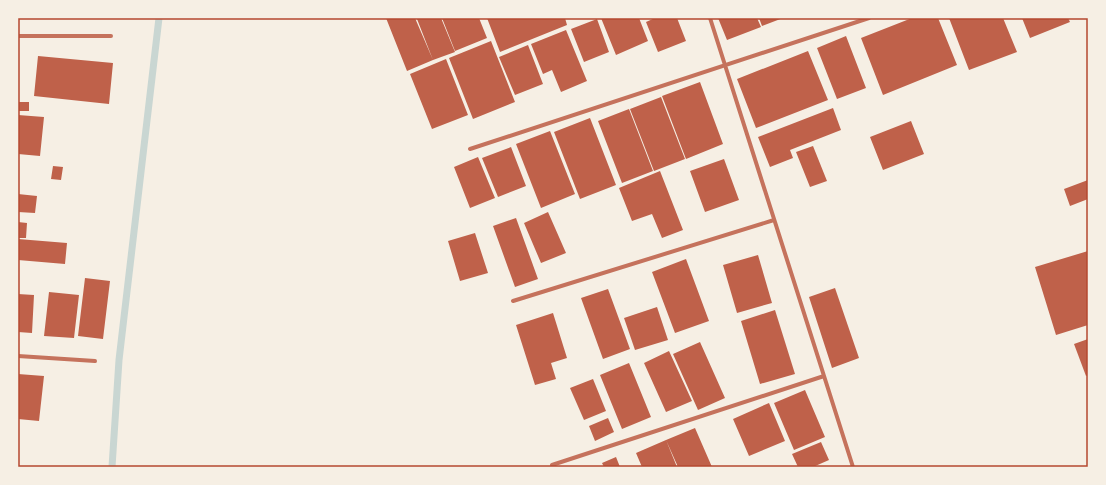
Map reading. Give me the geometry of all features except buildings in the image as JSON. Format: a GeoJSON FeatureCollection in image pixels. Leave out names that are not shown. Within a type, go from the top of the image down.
{"type":"FeatureCollection","features":[{"type":"Feature","properties":{"kind":"street"},"geometry":{"type":"LineString","coordinates":[[710,18],[853,467]]}},
{"type":"Feature","properties":{"kind":"street"},"geometry":{"type":"LineString","coordinates":[[470,149],[725,67],[869,18]]}},
{"type":"Feature","properties":{"kind":"street"},"geometry":{"type":"LineString","coordinates":[[18,36],[111,36]]}},
{"type":"Feature","properties":{"kind":"street"},"geometry":{"type":"LineString","coordinates":[[513,301],[774,220]]}},
{"type":"Feature","properties":{"kind":"street"},"geometry":{"type":"LineString","coordinates":[[18,356],[96,361]]}},
{"type":"Feature","properties":{"kind":"street"},"geometry":{"type":"LineString","coordinates":[[552,465],[824,376]]}},
{"type":"Feature","properties":{"kind":"waterway"},"geometry":{"type":"LineString","coordinates":[[112,467],[119,360],[159,18]]}}]}
